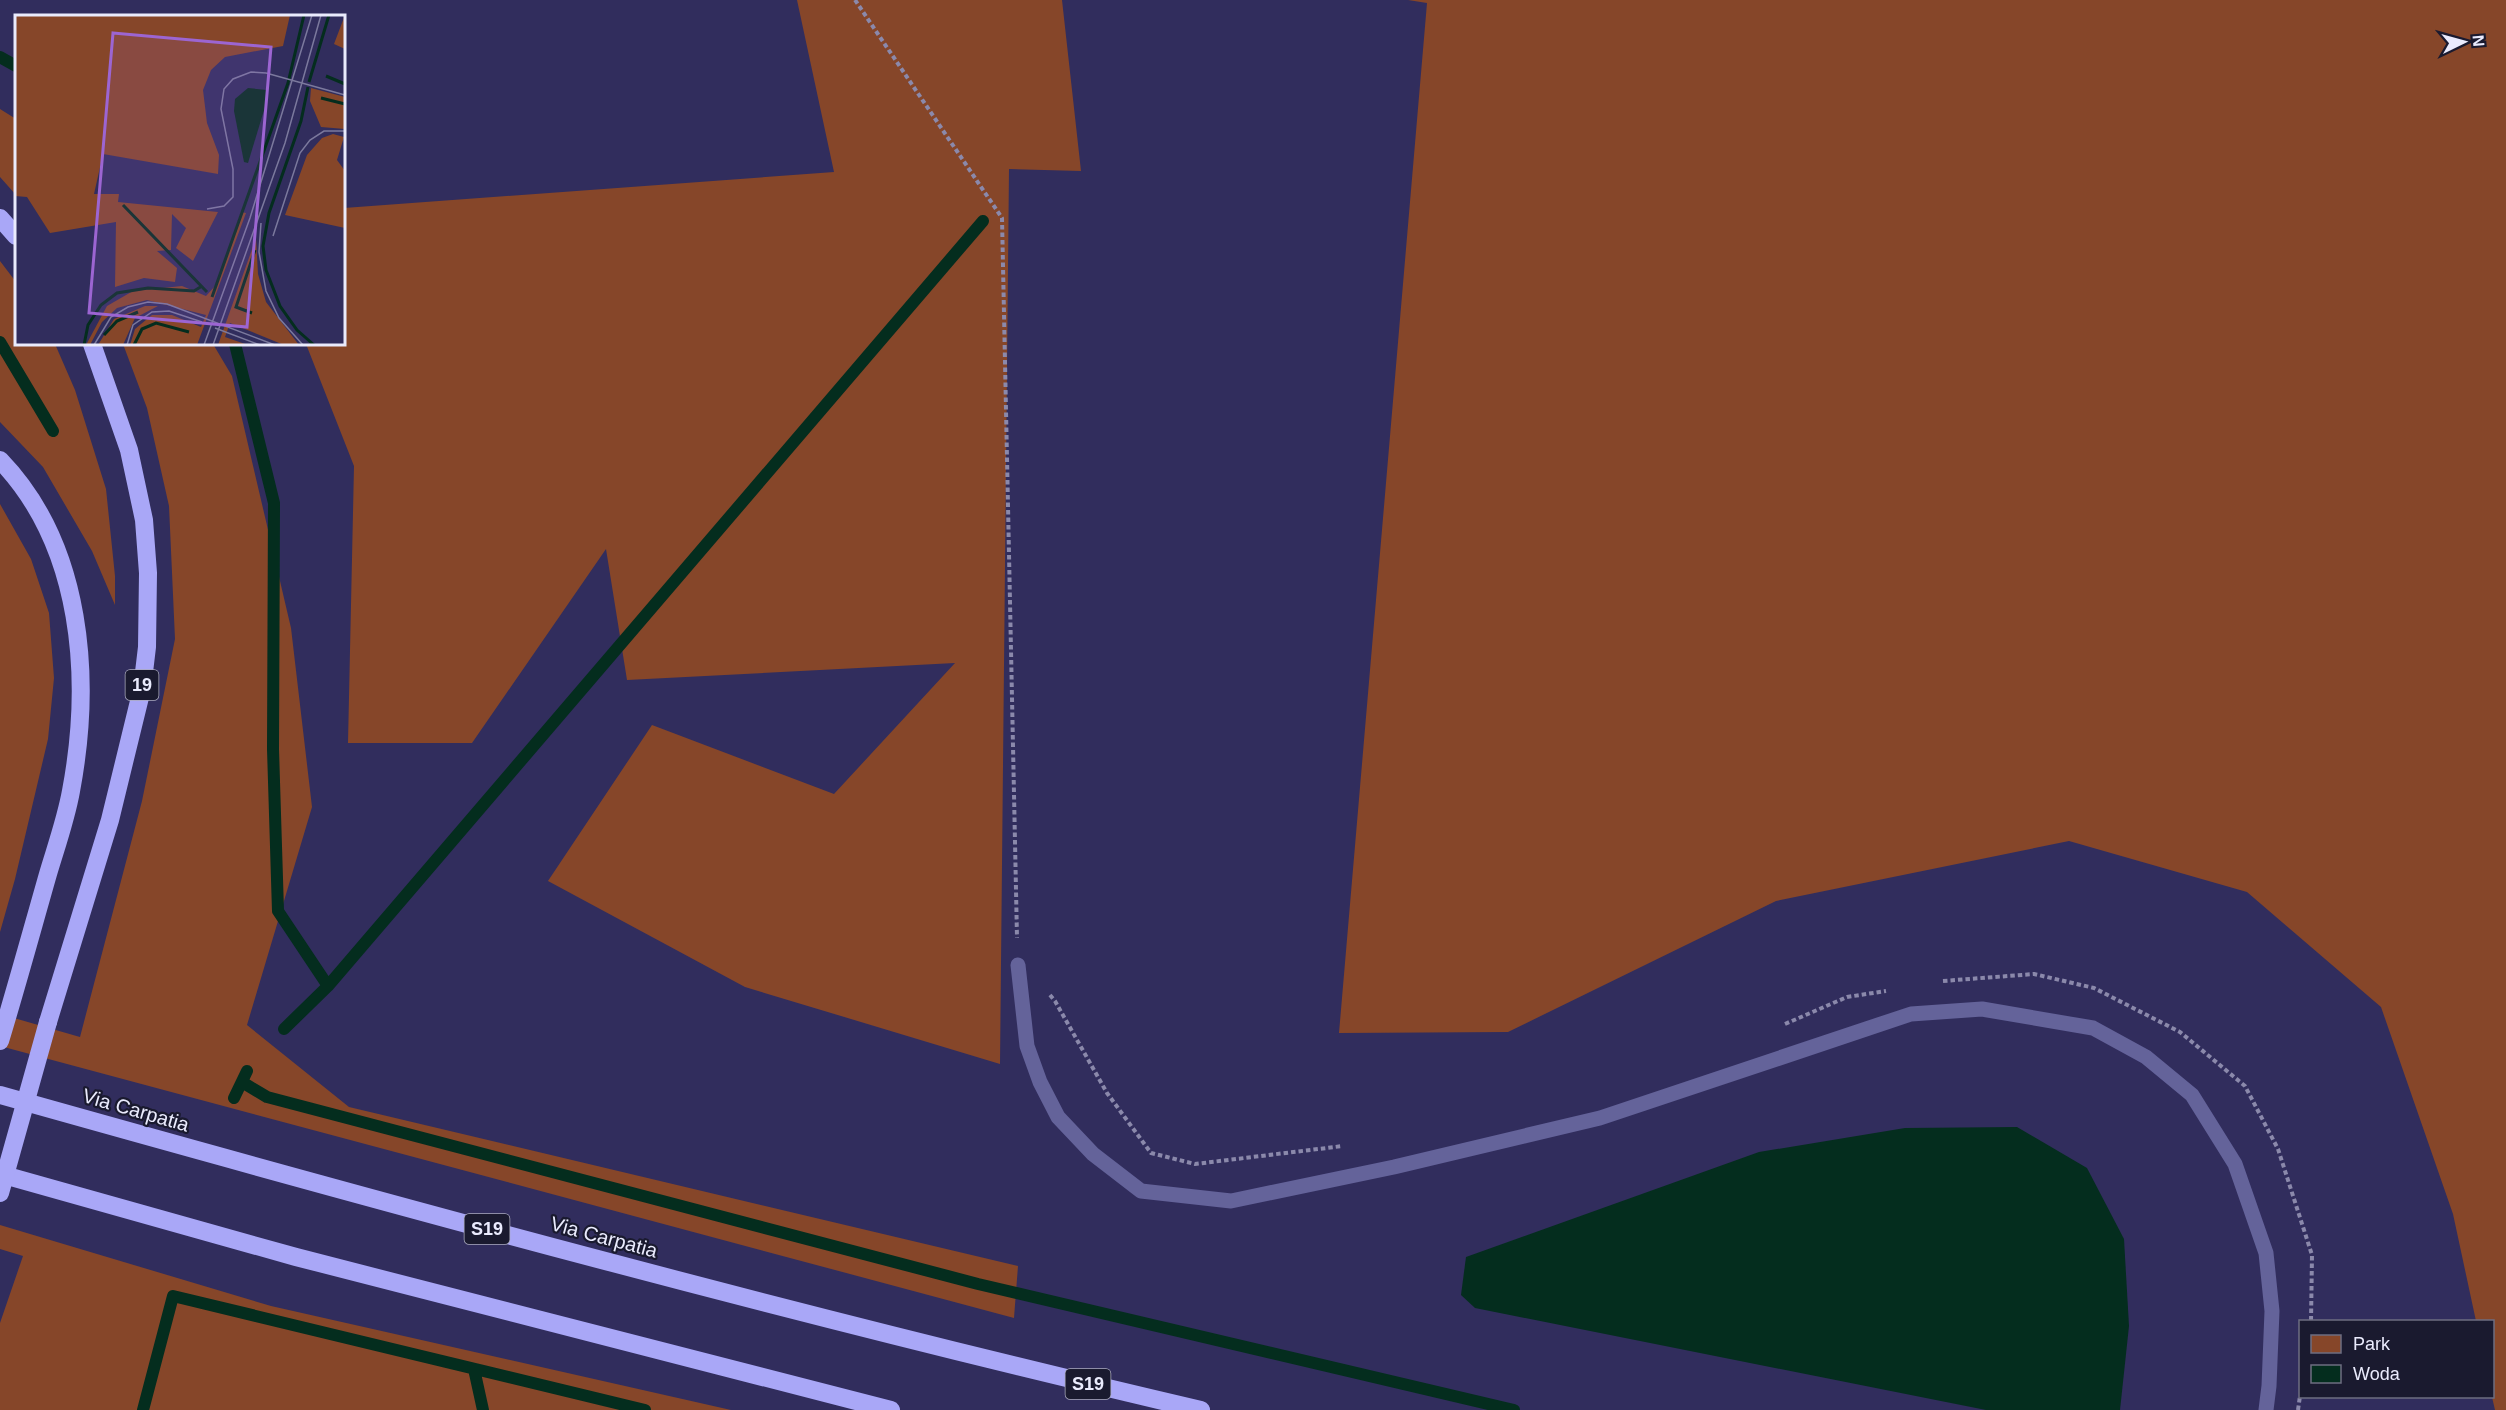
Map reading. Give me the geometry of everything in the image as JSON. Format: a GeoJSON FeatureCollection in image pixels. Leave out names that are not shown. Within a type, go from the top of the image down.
{"type":"FeatureCollection","features":[{"type":"Feature","properties":{"kind":"highway"},"geometry":{"type":"LineString","coordinates":[[0,218],[15,235]]}},
{"type":"Feature","properties":{"kind":"highway","name":"19"},"geometry":{"type":"LineString","coordinates":[[0,1192],[48,1022],[110,820],[142,689],[147,647],[148,573],[144,520],[129,450],[92,345]]}},
{"type":"Feature","properties":{"kind":"highway"},"geometry":{"type":"LineString","coordinates":[[0,460],[35,506],[59,557],[69,588],[80,651],[82,706],[71,792],[0,1041]]}},
{"type":"Feature","properties":{"kind":"highway","name":"Via Carpatia"},"geometry":{"type":"LineString","coordinates":[[0,1095],[337,1190],[917,1342],[1201,1410]]}},
{"type":"Feature","properties":{"kind":"highway"},"geometry":{"type":"LineString","coordinates":[[0,1174],[296,1257],[891,1410]]}},
{"type":"Feature","properties":{"kind":"lane"},"geometry":{"type":"LineString","coordinates":[[1018,964],[1026,1046],[1040,1082],[1058,1117],[1093,1154],[1141,1191],[1231,1201],[1394,1167],[1600,1118],[1911,1014],[1982,1008],[2093,1028],[2146,1057],[2192,1095],[2235,1164],[2266,1253],[2272,1311],[2266,1410]]}},
{"type":"Feature","properties":{"kind":"path"},"geometry":{"type":"LineString","coordinates":[[855,0],[1002,218],[1018,964]]}},
{"type":"Feature","properties":{"kind":"green space"},"geometry":{"type":"Polygon","coordinates":[[[797,0],[1062,0],[1081,171],[1009,169],[1000,1064],[745,987],[548,881],[652,725],[834,794],[955,663],[627,680],[606,549],[472,743],[348,743],[354,466],[306,345],[345,345],[345,208],[834,172],[797,0]]]}},
{"type":"Feature","properties":{"kind":"green space"},"geometry":{"type":"Polygon","coordinates":[[[1408,0],[2506,0],[2506,1410],[2495,1410],[2492,1398],[2494,1320],[2476,1320],[2453,1214],[2381,1007],[2247,892],[2069,841],[1776,901],[1508,1032],[1339,1033],[1427,3],[1408,0]]]}},
{"type":"Feature","properties":{"kind":"green space"},"geometry":{"type":"Polygon","coordinates":[[[0,109],[15,118],[15,194],[0,177],[0,109]]]}},
{"type":"Feature","properties":{"kind":"green space"},"geometry":{"type":"Polygon","coordinates":[[[0,261],[15,281],[15,345],[55,345],[75,390],[106,489],[115,576],[115,605],[92,551],[43,467],[0,422],[0,261]]]}},
{"type":"Feature","properties":{"kind":"green space"},"geometry":{"type":"Polygon","coordinates":[[[123,345],[214,345],[232,376],[291,628],[312,807],[247,1025],[349,1107],[1018,1266],[1014,1318],[0,1046],[0,1014],[80,1037],[142,801],[175,639],[169,506],[147,408],[123,345]]]}},
{"type":"Feature","properties":{"kind":"green space"},"geometry":{"type":"Polygon","coordinates":[[[0,504],[31,559],[49,613],[54,678],[48,739],[0,932],[0,504]]]}},
{"type":"Feature","properties":{"kind":"green space"},"geometry":{"type":"Polygon","coordinates":[[[0,1225],[271,1306],[731,1410],[0,1410],[0,1323],[23,1256],[0,1249],[0,1225]]]}},
{"type":"Feature","properties":{"kind":"water"},"geometry":{"type":"Polygon","coordinates":[[[2017,1127],[2087,1168],[2124,1239],[2129,1326],[2120,1410],[1986,1410],[1475,1308],[1461,1295],[1466,1257],[1759,1152],[1905,1128],[2017,1127]]]}},
{"type":"Feature","properties":{"kind":"waterway"},"geometry":{"type":"LineString","coordinates":[[0,57],[15,65]]}},
{"type":"Feature","properties":{"kind":"waterway"},"geometry":{"type":"LineString","coordinates":[[284,1029],[328,986],[983,221]]}},
{"type":"Feature","properties":{"kind":"waterway"},"geometry":{"type":"LineString","coordinates":[[0,342],[53,431]]}},
{"type":"Feature","properties":{"kind":"waterway"},"geometry":{"type":"LineString","coordinates":[[235,345],[274,503],[273,749],[278,911],[328,986]]}},
{"type":"Feature","properties":{"kind":"waterway"},"geometry":{"type":"LineString","coordinates":[[234,1098],[247,1071]]}},
{"type":"Feature","properties":{"kind":"waterway"},"geometry":{"type":"LineString","coordinates":[[242,1082],[267,1097],[978,1284],[1514,1410]]}},
{"type":"Feature","properties":{"kind":"waterway"},"geometry":{"type":"LineString","coordinates":[[143,1410],[173,1296],[645,1410]]}},
{"type":"Feature","properties":{"kind":"waterway"},"geometry":{"type":"LineString","coordinates":[[474,1369],[483,1410]]}}]}
